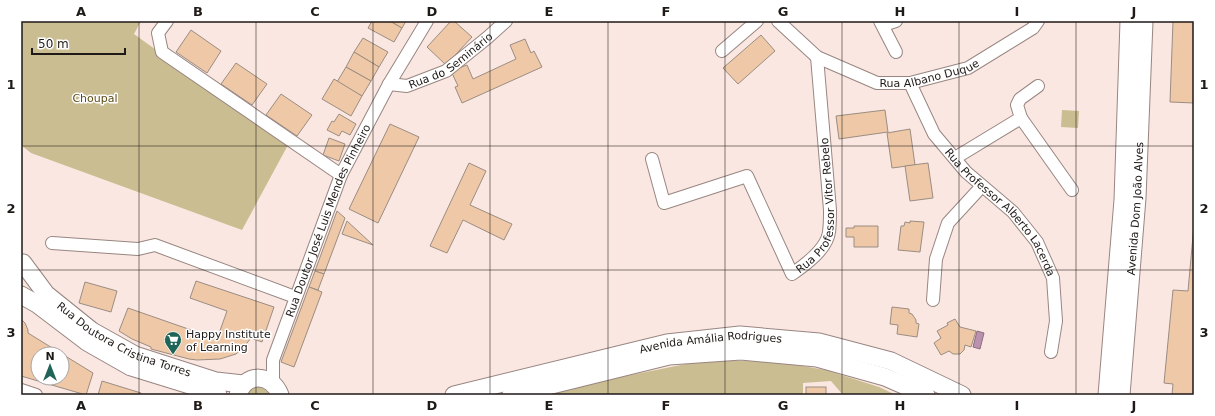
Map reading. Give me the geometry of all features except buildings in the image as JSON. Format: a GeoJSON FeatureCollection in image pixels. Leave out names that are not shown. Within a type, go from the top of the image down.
{"type":"FeatureCollection","features":[{"type":"Feature","properties":{"kind":"main road","name":"Avenida Dom João Alves"},"geometry":{"type":"LineString","coordinates":[[1107,395],[1123,200],[1129,21]]}},
{"type":"Feature","properties":{"kind":"main road","name":"Avenida Dom João Alves"},"geometry":{"type":"LineString","coordinates":[[1121,395],[1137,198],[1144,21]]}},
{"type":"Feature","properties":{"kind":"main road","name":"Rua Doutora Cristina Torres"},"geometry":{"type":"LineString","coordinates":[[22,262],[46,294],[92,331],[135,356],[216,381],[265,389]]}},
{"type":"Feature","properties":{"kind":"main road","name":"Rua Doutora Cristina Torres"},"geometry":{"type":"LineString","coordinates":[[21,295],[38,304],[88,342],[131,367],[218,395]]}},
{"type":"Feature","properties":{"kind":"main road","name":"Avenida Amália Rodrigues"},"geometry":{"type":"LineString","coordinates":[[454,395],[666,343],[740,335],[819,342],[891,361],[962,395]]}},
{"type":"Feature","properties":{"kind":"main road","name":"Avenida Amália Rodrigues"},"geometry":{"type":"LineString","coordinates":[[511,395],[669,356],[740,351],[817,358],[885,377],[926,395]]}},
{"type":"Feature","properties":{"kind":"street"},"geometry":{"type":"LineString","coordinates":[[167,21],[158,33],[162,52],[341,175]]}},
{"type":"Feature","properties":{"kind":"street","name":"Rua Doutor José Luis Mendes Pinheiro"},"geometry":{"type":"LineString","coordinates":[[265,389],[273,360],[295,297],[341,175],[388,84],[427,21]]}},
{"type":"Feature","properties":{"kind":"street","name":"Rua do Seminário"},"geometry":{"type":"LineString","coordinates":[[388,84],[407,86],[446,71],[506,21]]}},
{"type":"Feature","properties":{"kind":"street"},"geometry":{"type":"LineString","coordinates":[[722,51],[757,21]]}},
{"type":"Feature","properties":{"kind":"street","name":"Rua Albano Duque"},"geometry":{"type":"LineString","coordinates":[[778,21],[817,58],[877,83],[910,83],[968,68],[1033,28],[1038,21]]}},
{"type":"Feature","properties":{"kind":"street"},"geometry":{"type":"LineString","coordinates":[[896,21],[882,23],[896,52]]}},
{"type":"Feature","properties":{"kind":"street","name":"Rua Professor Vitor Rebelo"},"geometry":{"type":"LineString","coordinates":[[652,159],[664,203],[747,176],[792,274],[809,263],[822,247],[829,234],[830,210],[817,58]]}},
{"type":"Feature","properties":{"kind":"street","name":"Rua Professor Alberto Lacerda"},"geometry":{"type":"LineString","coordinates":[[910,83],[934,134],[966,172],[1013,212],[1037,242],[1053,278],[1056,320],[1051,352]]}},
{"type":"Feature","properties":{"kind":"street"},"geometry":{"type":"LineString","coordinates":[[1038,86],[1020,99],[1017,105],[1021,118],[1072,190]]}},
{"type":"Feature","properties":{"kind":"street"},"geometry":{"type":"LineString","coordinates":[[955,158],[1021,118]]}},
{"type":"Feature","properties":{"kind":"street"},"geometry":{"type":"LineString","coordinates":[[933,300],[936,259],[948,223],[982,186]]}},
{"type":"Feature","properties":{"kind":"street"},"geometry":{"type":"LineString","coordinates":[[52,243],[138,249],[154,245],[295,297]]}},
{"type":"Feature","properties":{"kind":"street"},"geometry":{"type":"LineString","coordinates":[[21,390],[36,395]]}},
{"type":"Feature","properties":{"kind":"green space","name":"Choupal"},"geometry":{"type":"Polygon","coordinates":[[[21,21],[141,21],[134,34],[288,145],[242,230],[31,153],[21,145],[21,21]]]}},
{"type":"Feature","properties":{"kind":"green space"},"geometry":{"type":"Polygon","coordinates":[[[1062,110],[1079,111],[1078,128],[1061,127],[1062,110]]]}},
{"type":"Feature","properties":{"kind":"green space"},"geometry":{"type":"Polygon","coordinates":[[[706,360],[779,362],[826,370],[879,387],[896,395],[843,395],[831,381],[803,383],[803,395],[542,395],[596,382],[706,360]]]}},
{"type":"Feature","properties":{"kind":"green space"},"geometry":{"type":"Polygon","coordinates":[[[253,384],[267,389],[269,395],[244,395],[253,384]]]}},
{"type":"Feature","properties":{"kind":"shaded area"},"geometry":{"type":"Polygon","coordinates":[[[977,331],[984,333],[980,349],[973,347],[977,331]]]}},
{"type":"Feature","properties":{"kind":"place","name":"Happy Institute of Learning"},"geometry":{"type":"Point","coordinates":[173,355]}}]}
